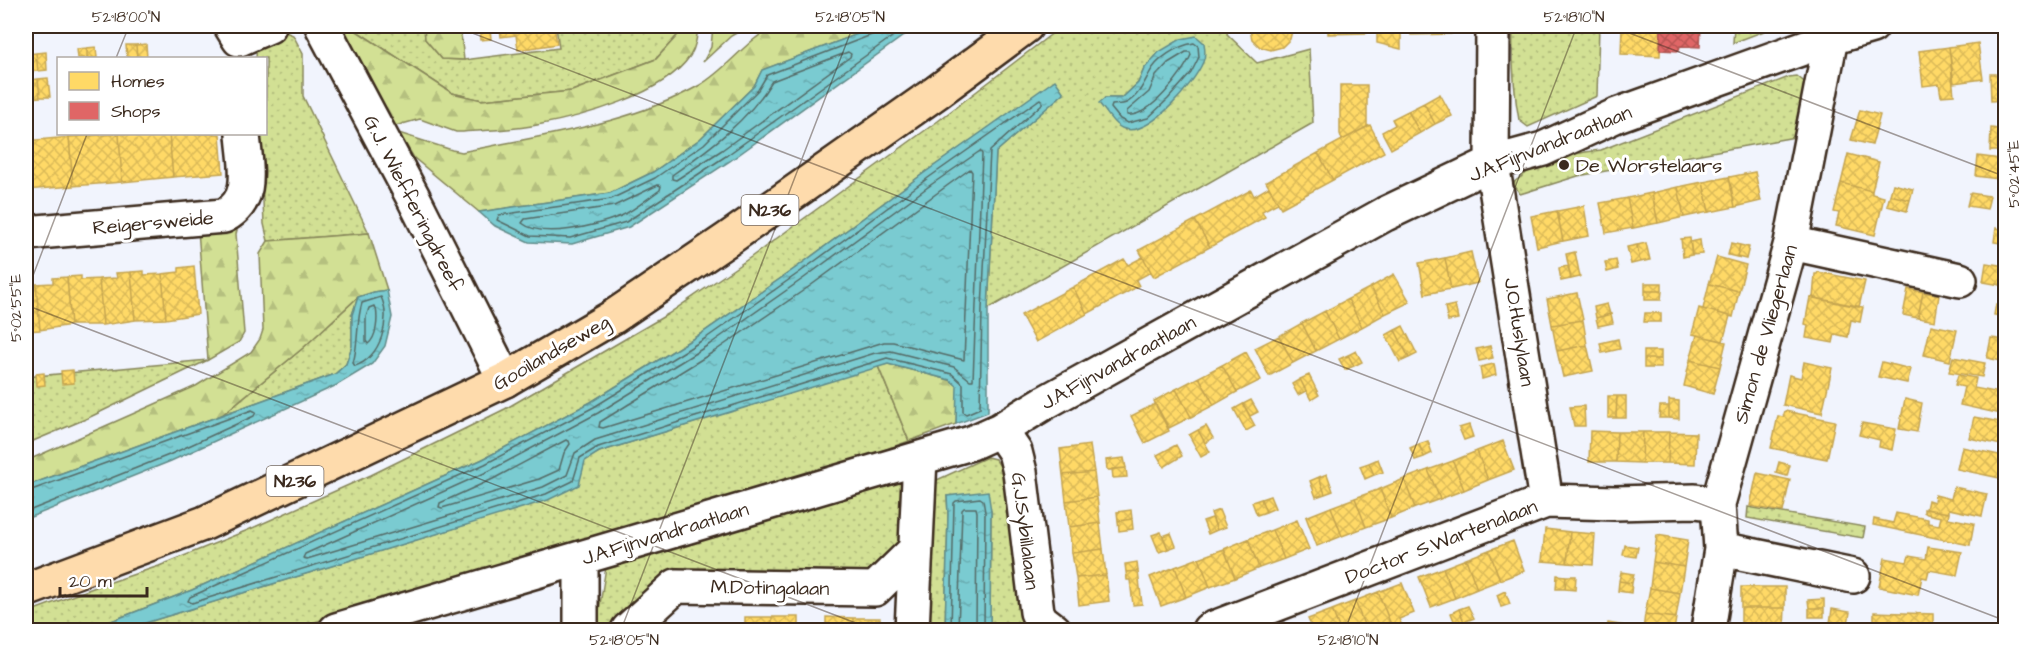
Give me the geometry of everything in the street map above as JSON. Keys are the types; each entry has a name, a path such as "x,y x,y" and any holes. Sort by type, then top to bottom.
{"main road":[{"name":"Gooilandseweg","path":"26,590 204,524 505,380 613,317 718,246 937,92 1026,26"}],"street":[{"path":"237,41 269,26"},
{"name":"G.J. Wiefferingdreef","path":"322,26 414,199 505,380"},
{"name":"J.O.Huslylaan","path":"1492,26 1491,163 1546,501"},
{"name":"J.A.Fijnvandraatlaan","path":"336,630 971,442 1000,429 1385,214 1491,163 1543,149 1617,116 1830,38 1872,26"},
{"name":"Simon de Vliegerlaan","path":"1708,630 1721,549 1718,504 1791,243 1830,38"},
{"name":"Reigersweide","path":"26,233 224,216 232,211 244,197 246,187 243,135"},
{"path":"1791,243 1960,280"},
{"name":"G.J.Sybillalaan","path":"1000,429 1015,452 1020,471 1037,612 1048,629"},
{"path":"912,630 920,458"},
{"name":"Doctor S.Wartenalaan","path":"1209,630 1546,501 1614,503 1695,501 1718,504"},
{"path":"1721,549 1853,576"},
{"name":"M.Dotingalaan","path":"628,630 676,586 874,589 915,550"},
{"path":"580,630 581,558"}],"green space":[{"path":"342,26 349,26 452,93 482,100 572,91 656,59 686,26 698,26 697,38 690,56 678,70 642,93 598,110 555,121 519,128 456,132 420,119 395,126"},
{"path":"349,26 424,26 425,39 442,59 464,60 559,48 556,26 686,26 656,59 572,91 482,100 452,93"},
{"path":"424,26 460,26 464,60 442,59 425,39"},
{"path":"713,26 749,26 731,36 703,62 711,47"},
{"path":"775,26 879,26 762,70 754,86 700,139 653,172 610,193 479,212 414,158 399,133 462,152 614,119 673,99 700,85 755,39"},
{"path":"1062,26 1229,26 1227,34 1257,63 1309,49 1313,123 988,309 996,152 1063,93 1055,81 702,333 591,402 483,459 192,590 88,630 26,630 26,613 159,566 248,530 371,475 505,409 668,314 751,257 938,121","holes":["1144,69 1125,130 1105,98 1122,98 1138,83"]},
{"path":"1513,26 1599,26 1597,96 1528,127 1519,120 1513,73"},
{"path":"1734,26 1777,26 1733,43"},
{"path":"283,31 293,35 303,54 303,96 369,233 268,241 264,224 260,135 267,135 267,57 256,57 257,45"},
{"path":"1797,76 1808,85 1801,126 1795,137 1578,176 1520,194 1513,183 1533,169 1554,159 1601,150 1789,77"},
{"path":"238,226 236,234 244,333 239,342 208,360 198,230"},
{"path":"369,233 387,290 358,297 303,348 222,415 26,486 26,461 196,386 251,352 263,330 260,254 268,241"},
{"path":"358,297 352,315 352,346 346,364 335,374 222,415 303,348"},
{"path":"208,360 88,418 26,444 26,377"},
{"path":"888,364 950,380 958,386 956,424 909,441 878,366"},
{"path":"878,366 909,441 805,479 287,630 122,630 468,524 599,452"},
{"path":"987,457 995,459 1006,474 1014,563 1021,600 1032,630 990,630 991,511 947,496 945,630 918,630 926,485"},
{"path":"905,479 902,542 861,577 676,573 603,630 596,630 606,567"},
{"path":"1748,507 1865,527 1863,538 1747,518"}],"water":[{"path":"879,26 917,26 730,161 629,227 572,244 529,242 495,226 479,212 610,193 653,172 700,139 754,86 762,70"},
{"path":"1196,36 1204,43 1205,57 1182,94 1171,106 1147,124 1135,129 1125,129 1117,125 1099,103 1105,98 1122,98 1138,83 1144,69 1159,52 1181,39"},
{"path":"1055,80 1064,93 996,152 988,309 988,412 956,424 957,386 950,380 888,364 599,452 585,461 579,485 548,500 122,630 88,630 192,590 483,459 591,402 702,333"},
{"path":"387,290 392,317 385,346 372,364 337,385 171,461 26,519 26,486 335,374 346,364 352,346 352,315 358,297"},
{"path":"988,491 991,511 990,630 945,630 947,496"}],"building: Homes":[{"path":"554,26 557,44 518,50 516,35 501,37 500,27"},
{"path":"1249,26 1293,27 1290,39 1282,47 1271,50 1260,47 1252,39"},
{"path":"1328,26 1367,26 1367,33 1328,34"},
{"path":"1377,26 1401,26 1401,49 1377,43"},
{"path":"1411,26 1451,26 1451,34 1411,35"},
{"path":"1622,26 1661,26 1660,56 1621,54"},
{"path":"490,28 491,39 480,40 479,29"},
{"path":"1978,43 1983,79 1954,83 1949,47"},
{"path":"146,44 147,57 137,57 136,45"},
{"path":"126,45 136,45 137,57 127,57"},
{"path":"96,47 97,57 87,57 87,48"},
{"path":"1949,47 1954,95 1941,96 1939,84 1923,86 1919,51"},
{"path":"87,48 87,57 78,57 77,49"},
{"path":"46,52 47,70 38,71 36,53"},
{"path":"36,53 38,71 28,72 26,54"},
{"path":"1990,74 2006,74 2006,100 1991,101"},
{"path":"48,78 50,97 40,97 38,79"},
{"path":"38,79 40,97 30,98 29,80"},
{"path":"1340,85 1367,85 1367,127 1342,140 1340,134"},
{"path":"1440,94 1452,116 1435,124 1424,103"},
{"path":"1424,103 1435,124 1420,133 1408,111"},
{"path":"1860,110 1880,115 1872,145 1851,140"},
{"path":"1408,111 1420,133 1391,149 1382,132 1395,125 1392,119"},
{"path":"1370,125 1384,152 1333,180 1318,153"},
{"path":"1991,128 1998,129 1997,151 1990,151"},
{"path":"1998,129 2006,129 2006,152 1997,152"},
{"path":"119,135 169,135 173,177 122,182"},
{"path":"119,135 122,182 73,186 69,137"},
{"path":"169,135 220,135 223,173 173,177"},
{"path":"69,137 73,186 26,190 26,141"},
{"path":"1318,153 1333,180 1281,208 1266,182"},
{"path":"1848,154 1879,162 1872,191 1841,183"},
{"path":"1978,156 2000,159 1998,179 1976,176"},
{"path":"1755,172 1761,201 1735,207 1729,177"},
{"path":"1729,177 1735,207 1709,212 1703,182"},
{"path":"1703,182 1709,212 1684,217 1678,187"},
{"path":"1841,183 1872,191 1872,194 1884,197 1875,235 1836,226 1839,213 1834,212"},
{"path":"1893,184 1913,189 1910,200 1890,195"},
{"path":"1269,187 1278,203 1262,211 1265,217 1210,247 1195,220 1251,190 1254,196"},
{"path":"1678,187 1684,217 1658,223 1652,193"},
{"path":"1652,193 1658,223 1633,228 1627,198"},
{"path":"1970,193 1990,196 1987,209 1967,206"},
{"path":"1890,195 1910,200 1907,211 1887,206"},
{"path":"1627,198 1633,228 1606,233 1600,203"},
{"path":"1584,206 1589,236 1563,241 1557,211"},
{"path":"1557,211 1563,241 1537,247 1531,216"},
{"path":"1195,220 1210,247 1154,277 1139,250"},
{"path":"1996,228 2006,230 2006,244 1994,242"},
{"path":"1690,238 1692,255 1683,257 1681,239"},
{"path":"1700,240 1702,254 1692,255 1690,242"},
{"path":"1646,243 1650,260 1640,262 1637,245"},
{"path":"1731,243 1740,245 1737,257 1728,255"},
{"path":"1637,245 1640,262 1631,264 1627,247"},
{"path":"1740,245 1749,247 1746,259 1737,257"},
{"path":"1471,252 1478,283 1451,289 1445,258"},
{"path":"1575,252 1580,277 1571,279 1566,254"},
{"path":"1143,257 1151,272 1136,280 1139,286 1087,314 1073,287 1124,259 1128,265"},
{"path":"1717,257 1746,265 1739,291 1709,284"},
{"path":"1445,258 1451,289 1425,294 1419,263"},
{"path":"1616,260 1618,269 1607,272 1605,262"},
{"path":"1986,263 2006,266 2006,286 1983,282"},
{"path":"194,266 198,314 166,319 162,274 179,272 179,268"},
{"path":"1568,266 1571,279 1561,281 1559,268"},
{"path":"144,271 144,275 162,274 166,319 135,320 131,272"},
{"path":"131,272 135,320 103,325 99,279 117,278 116,273"},
{"path":"1818,272 1865,281 1859,307 1813,298 1815,274"},
{"path":"1394,274 1410,302 1385,314 1371,287"},
{"path":"81,276 81,280 99,279 103,325 71,325 67,277"},
{"path":"67,277 71,325 40,330 36,284 53,283 53,278"},
{"path":"1645,283 1662,283 1662,291 1645,291"},
{"path":"36,284 40,330 26,331 26,285"},
{"path":"1709,284 1739,291 1733,317 1703,309"},
{"path":"1073,287 1087,314 1036,342 1021,315"},
{"path":"1371,287 1385,314 1362,327 1348,299"},
{"path":"1908,289 1923,292 1918,318 1903,315"},
{"path":"1645,291 1662,291 1661,300 1645,300"},
{"path":"1923,292 1939,295 1935,321 1918,318"},
{"path":"1577,293 1583,320 1552,325 1547,299"},
{"path":"1810,297 1863,307 1860,322 1851,320 1848,337 1835,334 1833,343 1806,338 1808,325 1805,324"},
{"path":"1348,299 1362,327 1339,339 1325,311"},
{"path":"1607,304 1610,314 1596,318 1594,307"},
{"path":"1996,304 2006,306 2006,317 1994,315"},
{"path":"1455,305 1458,319 1448,321 1445,307"},
{"path":"1699,308 1730,316 1723,341 1692,334"},
{"path":"1325,311 1339,339 1316,351 1302,323"},
{"path":"1645,313 1661,313 1661,322 1644,322"},
{"path":"1611,314 1613,323 1598,326 1596,318"},
{"path":"1583,320 1587,345 1557,351 1552,325"},
{"path":"1302,323 1316,351 1293,363 1279,336"},
{"path":"1931,325 1957,330 1950,361 1924,355"},
{"path":"1403,326 1417,354 1409,358 1395,330"},
{"path":"1395,330 1409,358 1400,362 1386,335"},
{"path":"1697,335 1726,342 1720,367 1690,360"},
{"path":"1279,336 1293,363 1269,376 1255,348"},
{"path":"1991,338 2006,340 2006,362 1987,358"},
{"path":"1618,339 1620,349 1602,353 1600,343"},
{"path":"1587,345 1593,371 1563,377 1557,351"},
{"path":"1490,346 1493,358 1479,361 1476,349"},
{"path":"1356,351 1362,362 1354,366 1348,355"},
{"path":"1644,351 1661,351 1661,359 1644,359"},
{"path":"1246,352 1261,380 1237,392 1222,365"},
{"path":"1348,355 1354,366 1345,370 1339,359"},
{"path":"1953,357 1985,363 1982,377 1949,372"},
{"path":"1644,359 1661,359 1661,368 1644,368"},
{"path":"1690,360 1720,367 1713,394 1684,386"},
{"path":"1804,362 1832,368 1822,413 1783,405 1789,375 1801,378"},
{"path":"1882,362 1911,369 1907,383 1878,377"},
{"path":"1494,364 1496,375 1482,379 1480,367"},
{"path":"1222,365 1237,392 1214,405 1199,377"},
{"path":"73,370 74,383 62,384 61,371"},
{"path":"44,373 45,385 37,386 36,374"},
{"path":"1309,375 1319,395 1311,400 1300,379"},
{"path":"1958,375 1976,378 1974,388 2006,394 2006,415 1960,405 1964,387 1955,385"},
{"path":"1199,377 1214,405 1191,417 1176,389"},
{"path":"1300,379 1306,391 1298,395 1292,384"},
{"path":"1176,389 1191,417 1169,428 1154,401"},
{"path":"1608,396 1617,396 1616,418 1608,418"},
{"path":"1617,396 1626,396 1626,418 1616,418"},
{"path":"1905,399 1922,403 1917,432 1899,429"},
{"path":"1251,400 1258,412 1250,416 1243,404"},
{"path":"1669,400 1679,401 1679,419 1669,418"},
{"path":"1155,404 1169,431 1145,443 1131,416"},
{"path":"1243,404 1255,426 1246,431 1234,409"},
{"path":"1584,406 1585,426 1574,426 1570,407"},
{"path":"1660,406 1669,406 1669,418 1659,418"},
{"path":"1785,411 1835,421 1827,459 1771,448 1778,416 1783,417"},
{"path":"1974,417 2006,423 2006,446 1969,438"},
{"path":"1862,423 1896,429 1892,450 1879,447 1880,440 1859,435"},
{"path":"1469,425 1473,437 1464,440 1459,428"},
{"path":"1206,426 1213,438 1205,443 1198,430"},
{"path":"1198,430 1210,452 1201,457 1189,435"},
{"path":"1590,431 1617,432 1616,462 1589,462"},
{"path":"1617,432 1643,432 1642,463 1616,462"},
{"path":"1643,432 1669,432 1668,463 1642,463"},
{"path":"1669,432 1696,433 1695,464 1668,463"},
{"path":"1428,441 1432,453 1424,457 1419,444"},
{"path":"1503,441 1514,470 1488,480 1477,451"},
{"path":"1419,444 1424,457 1415,460 1410,448"},
{"path":"1090,445 1094,472 1063,475 1060,449"},
{"path":"1176,445 1182,456 1164,467 1157,455"},
{"path":"1962,447 2004,456 2000,478 1957,469"},
{"path":"1477,451 1488,480 1464,490 1453,461"},
{"path":"1124,458 1126,468 1107,470 1106,460"},
{"path":"1378,459 1383,472 1374,475 1369,463"},
{"path":"1453,461 1464,490 1440,499 1428,470"},
{"path":"1779,462 1790,465 1787,476 1776,473"},
{"path":"1369,463 1374,475 1365,479 1360,466"},
{"path":"1126,468 1127,477 1113,478 1112,469"},
{"path":"1428,470 1440,499 1415,508 1404,479"},
{"path":"1094,472 1097,497 1066,501 1063,475"},
{"path":"1757,473 1790,480 1783,512 1750,506"},
{"path":"1327,474 1333,491 1325,494 1319,477"},
{"path":"1319,477 1325,494 1316,497 1310,481"},
{"path":"1404,479 1415,508 1391,518 1380,489"},
{"path":"1954,487 1987,494 1982,516 1949,509 1949,513 1926,509 1928,500 1934,502 1935,495 1951,499"},
{"path":"1380,489 1391,518 1366,527 1355,498"},
{"path":"1270,496 1275,508 1266,512 1261,499"},
{"path":"1097,497 1100,523 1069,527 1066,501"},
{"path":"1355,498 1366,527 1342,536 1331,507"},
{"path":"1261,499 1266,512 1257,515 1252,502"},
{"path":"1331,507 1342,536 1317,546 1306,517"},
{"path":"1924,509 1949,513 1948,518 1974,523 1970,545 1873,525 1874,519 1893,523 1896,513 1928,519 1928,523 1939,525 1941,517 1927,514"},
{"path":"1131,510 1132,519 1118,521 1117,512"},
{"path":"1219,510 1226,527 1217,530 1211,513"},
{"path":"1212,518 1217,530 1208,534 1203,521"},
{"path":"1132,519 1133,529 1119,531 1118,521"},
{"path":"1297,520 1309,549 1284,559 1272,530"},
{"path":"1100,523 1103,549 1072,553 1069,527"},
{"path":"1545,529 1570,532 1567,563 1542,561"},
{"path":"1272,530 1284,559 1259,568 1248,539"},
{"path":"1161,532 1168,549 1159,552 1152,535"},
{"path":"1570,532 1595,534 1593,565 1567,563"},
{"path":"1171,533 1176,546 1168,549 1163,536"},
{"path":"1657,535 1688,540 1684,567 1653,562"},
{"path":"1248,539 1259,568 1235,578 1224,549"},
{"path":"1513,541 1524,571 1500,580 1489,550"},
{"path":"1625,545 1638,547 1636,557 1623,555"},
{"path":"1928,547 1962,552 1957,575 1929,570 1927,578 1922,577 1918,595 1879,587 1885,558 1907,562 1909,556 1926,559"},
{"path":"1103,549 1106,575 1076,578 1072,553"},
{"path":"1224,549 1235,578 1210,587 1199,558"},
{"path":"1489,550 1500,580 1477,589 1466,559"},
{"path":"1199,558 1210,587 1186,597 1175,567"},
{"path":"1466,559 1477,589 1455,598 1443,568"},
{"path":"1137,562 1138,571 1126,572 1125,564"},
{"path":"1653,562 1684,567 1680,593 1650,588"},
{"path":"1175,567 1186,597 1161,606 1150,577"},
{"path":"1443,568 1455,598 1431,607 1419,577"},
{"path":"1138,571 1142,604 1133,605 1130,580 1127,580 1126,572"},
{"path":"1621,572 1634,574 1632,583 1619,581"},
{"path":"1106,575 1109,601 1079,605 1076,578"},
{"path":"1557,575 1566,576 1565,589 1556,589"},
{"path":"1566,576 1576,576 1575,590 1565,589"},
{"path":"1619,581 1632,583 1631,593 1618,591"},
{"path":"1402,583 1414,613 1399,619 1404,630 1393,630 1378,592"},
{"path":"1741,587 1785,587 1785,608 1741,608"},
{"path":"1650,588 1680,593 1676,618 1645,614"},
{"path":"1505,591 1510,604 1501,607 1497,595"},
{"path":"1378,592 1390,622 1366,630 1355,601"},
{"path":"1824,599 1824,608 1809,608 1808,600"},
{"path":"1355,601 1366,630 1340,630 1332,610"},
{"path":"1468,606 1474,618 1464,622 1459,609"},
{"path":"1741,608 1785,608 1784,630 1741,630"},
{"path":"1809,608 1824,608 1824,617 1809,617"},
{"path":"1459,609 1464,622 1456,626 1451,613"},
{"path":"1832,609 1850,612 1847,630 1829,630"},
{"path":"1332,610 1340,630 1313,630 1308,619"},
{"path":"1874,612 1933,614 1933,630 1874,630"},
{"path":"1645,614 1676,618 1674,630 1643,630"},
{"path":"745,617 772,617 772,630 745,630"},
{"path":"772,617 799,617 799,630 772,630"},
{"path":"826,617 853,618 853,630 826,630"},
{"path":"853,618 880,618 880,630 853,630"},
{"path":"1608,623 1626,626 1625,630 1607,630"}],"building: Shops":[{"path":"1661,26 1701,26 1700,47 1680,46 1679,51 1660,50"}],"place":[{"name":"De Worstelaars","path":"1564,165"}]}
